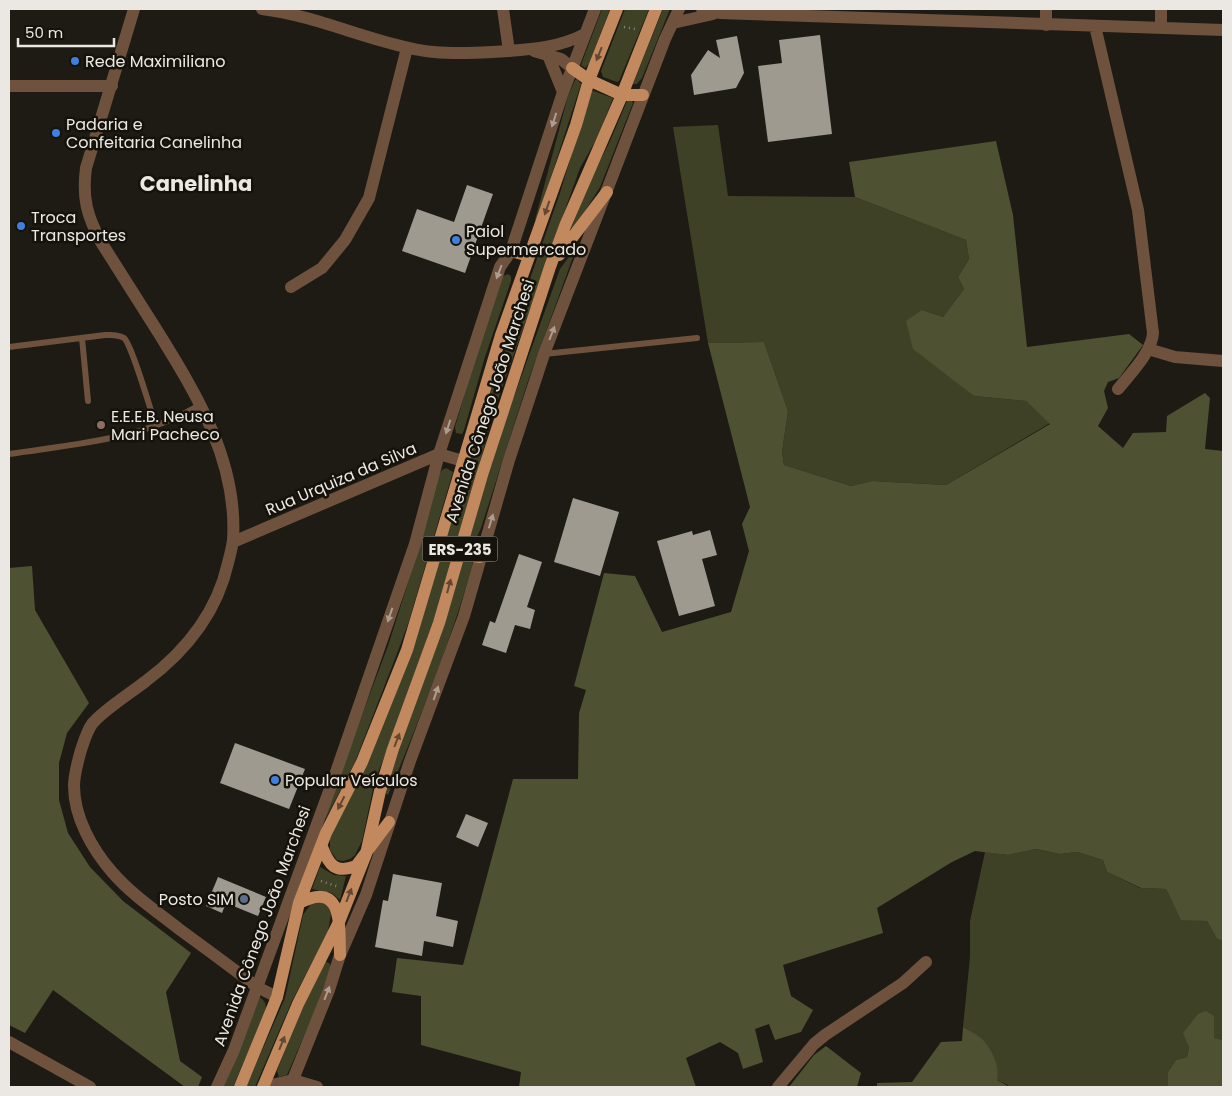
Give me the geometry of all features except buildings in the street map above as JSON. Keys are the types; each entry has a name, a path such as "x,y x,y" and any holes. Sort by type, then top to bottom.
{"main road":[{"name":"Avenida Cônego João Marchesi","path":"240,1087 277,997 300,903 308,880 326,833 362,762 407,650 501,335 576,125 589,80 618,9"},
{"name":"Avenida Cônego João Marchesi","path":"263,1087 298,1004 339,922 366,854 380,791 393,749 439,623 482,475 550,267 656,9"},
{"path":"572,68 589,80 622,95 643,95"},
{"path":"550,267 606,192"},
{"path":"511,251 529,256"},
{"path":"458,554 480,557"},
{"path":"322,847 327,860 332,866 339,868 356,866 389,822"},
{"path":"300,903 312,897 321,896 329,898 338,911 340,955"}],"street":[{"path":"134,9 86,168 84,194 88,212 101,242 185,375 201,404 217,441 226,470 232,502 233,542 220,589 203,623 173,658 92,724 78,761 74,786 78,812 89,840 112,872 143,902 257,986 277,997"},
{"path":"262,9 283,12 407,48 468,54 530,50 571,41 585,34"},
{"path":"503,9 509,51"},
{"name":"Avenida Cônego João Marchesi","path":"217,1087 234,1050 366,688 415,544 440,454 500,267 511,251 563,92 595,9"},
{"path":"291,1084 329,990 340,955 366,895 410,761 464,616 527,402 544,354 643,95 679,9"},
{"path":"702,9 720,13 1223,30"},
{"path":"1046,9 1046,25"},
{"path":"1161,9 1161,28"},
{"path":"673,23 720,13"},
{"path":"1095,26 1138,210 1153,333 1148,349 1118,390"},
{"path":"291,287 322,268 345,240 369,198 407,48"},
{"path":"530,50 561,59 572,68"},
{"path":"548,55 563,92"},
{"path":"9,86 112,86"},
{"path":"1148,349 1175,358 1223,361"},
{"name":"Rua Urquiza da Silva","path":"233,542 440,454 463,461"},
{"path":"778,1087 814,1044 824,1035 903,983 926,962"},
{"path":"9,1042 90,1087"},
{"path":"263,1087 291,1084 317,1087"}],"lane":[{"path":"9,348 82,338 117,335 124,338 131,352 156,426"},
{"path":"82,338 88,401"},
{"path":"544,354 696,338"},
{"path":"9,454 114,438 180,417 201,404"}],"path":[{"path":"611,25 647,31"},
{"path":"308,880 320,881 351,891"}],"green space":[{"path":"602,9 610,9 589,64 585,68 581,65"},
{"path":"625,9 649,9 617,82 603,77 601,71"},
{"path":"663,9 670,9 642,78 637,84 633,84"},
{"path":"577,79 581,84 537,220 535,220 568,96"},
{"path":"591,90 613,98 597,138 580,168 495,408 435,623 408,698 375,780 362,841 355,855 350,859 337,860 330,850 330,839 416,641 474,439 560,193"},
{"path":"627,101 632,101 633,103 600,187 573,230 570,231 590,181"},
{"path":"718,125 728,196 855,197 966,240 969,259 958,277 964,289 943,317 922,310 974,396 1026,401 1050,423 946,485 872,481 851,486 784,465 782,452 788,411 764,342 708,343 673,127"},
{"path":"996,141 1013,215 1027,347 1129,334 1143,345 1119,378 1108,382 1104,391 1108,408 1098,426 1123,448 1133,433 1166,432 1167,416 1205,393 1210,398 1205,449 1223,451 1223,941 1217,939 1207,921 1181,920 1166,889 1141,888 1107,872 1103,860 1077,852 1060,854 1036,849 1008,855 975,851 952,862 877,908 883,933 783,965 791,996 813,1010 801,1032 775,1040 769,1024 755,1029 763,1062 743,1069 738,1053 720,1042 686,1058 696,1087 519,1087 521,1072 421,1045 421,996 392,992 397,958 463,965 513,779 578,779 579,713 586,690 574,686 604,573 635,576 662,632 731,612 749,551 742,524 750,507 708,343 764,342 788,411 782,452 784,465 851,486 872,481 946,485 1050,424 1026,401 974,396 913,349 906,321 922,310 943,317 964,289 958,277 969,259 966,240 855,197 849,162"},
{"path":"577,246 528,381 481,528 475,541 469,541 504,417 515,394 560,269"},
{"path":"508,274 511,276 511,281 485,357 464,430 462,434 456,433 455,427 476,356 503,276"},
{"path":"446,468 453,472 409,621 355,762 326,818 324,816 388,646 419,548 439,474"},
{"path":"462,560 472,562 473,564 455,623 412,738 388,795 385,793"},
{"path":"32,566 35,610 89,703 67,733 59,763 59,800 68,833 90,867 123,901 191,953 166,992 180,1061 202,1077 198,1087 185,1087 53,990 25,1033 9,1025 9,568"},
{"path":"1036,849 1060,854 1077,852 1103,860 1107,872 1140,888 1166,889 1181,919 1207,921 1217,939 1223,941 1223,1040 1213,1038 1189,1047 1187,1057 1176,1060 1168,1072 1168,1087 1008,1087 1008,1085 997,1080 980,1037 963,1027 970,957 970,921 985,852 1008,855"},
{"path":"320,867 334,875 346,876 340,900 332,893 312,889"},
{"path":"317,902 327,904 331,914 328,931 292,1001 255,1087 246,1087 285,998 303,915 311,904"},
{"path":"327,962 331,967 314,1013 287,1075 279,1077 277,1071 302,1007 324,963"},
{"path":"258,996 265,1002 265,1012 233,1087 222,1087"},
{"path":"1206,1011 1214,1016 1214,1038 1223,1040 1223,1087 1168,1087 1168,1072 1176,1060 1187,1057 1189,1047 1183,1033 1198,1014"},
{"path":"963,1027 980,1037 988,1046 996,1062 997,1080 1008,1087 877,1087 877,1083 912,1082 941,1042 962,1041"},
{"path":"826,1046 861,1073 857,1087 789,1087 814,1055"}],"place":[{"name":"Rede Maximiliano","path":"75,61"},
{"name":"Padaria e Confeitaria Canelinha","path":"56,133"},
{"name":"Troca Transportes","path":"21,226"},
{"name":"Paiol Supermercado","path":"456,240"},
{"name":"E.E.E.B. Neusa Mari Pacheco","path":"101,425"},
{"name":"Popular Veículos","path":"275,780"},
{"name":"Posto SIM","path":"244,899"}],"district":[{"name":"Canelinha","path":"196,183"}]}
